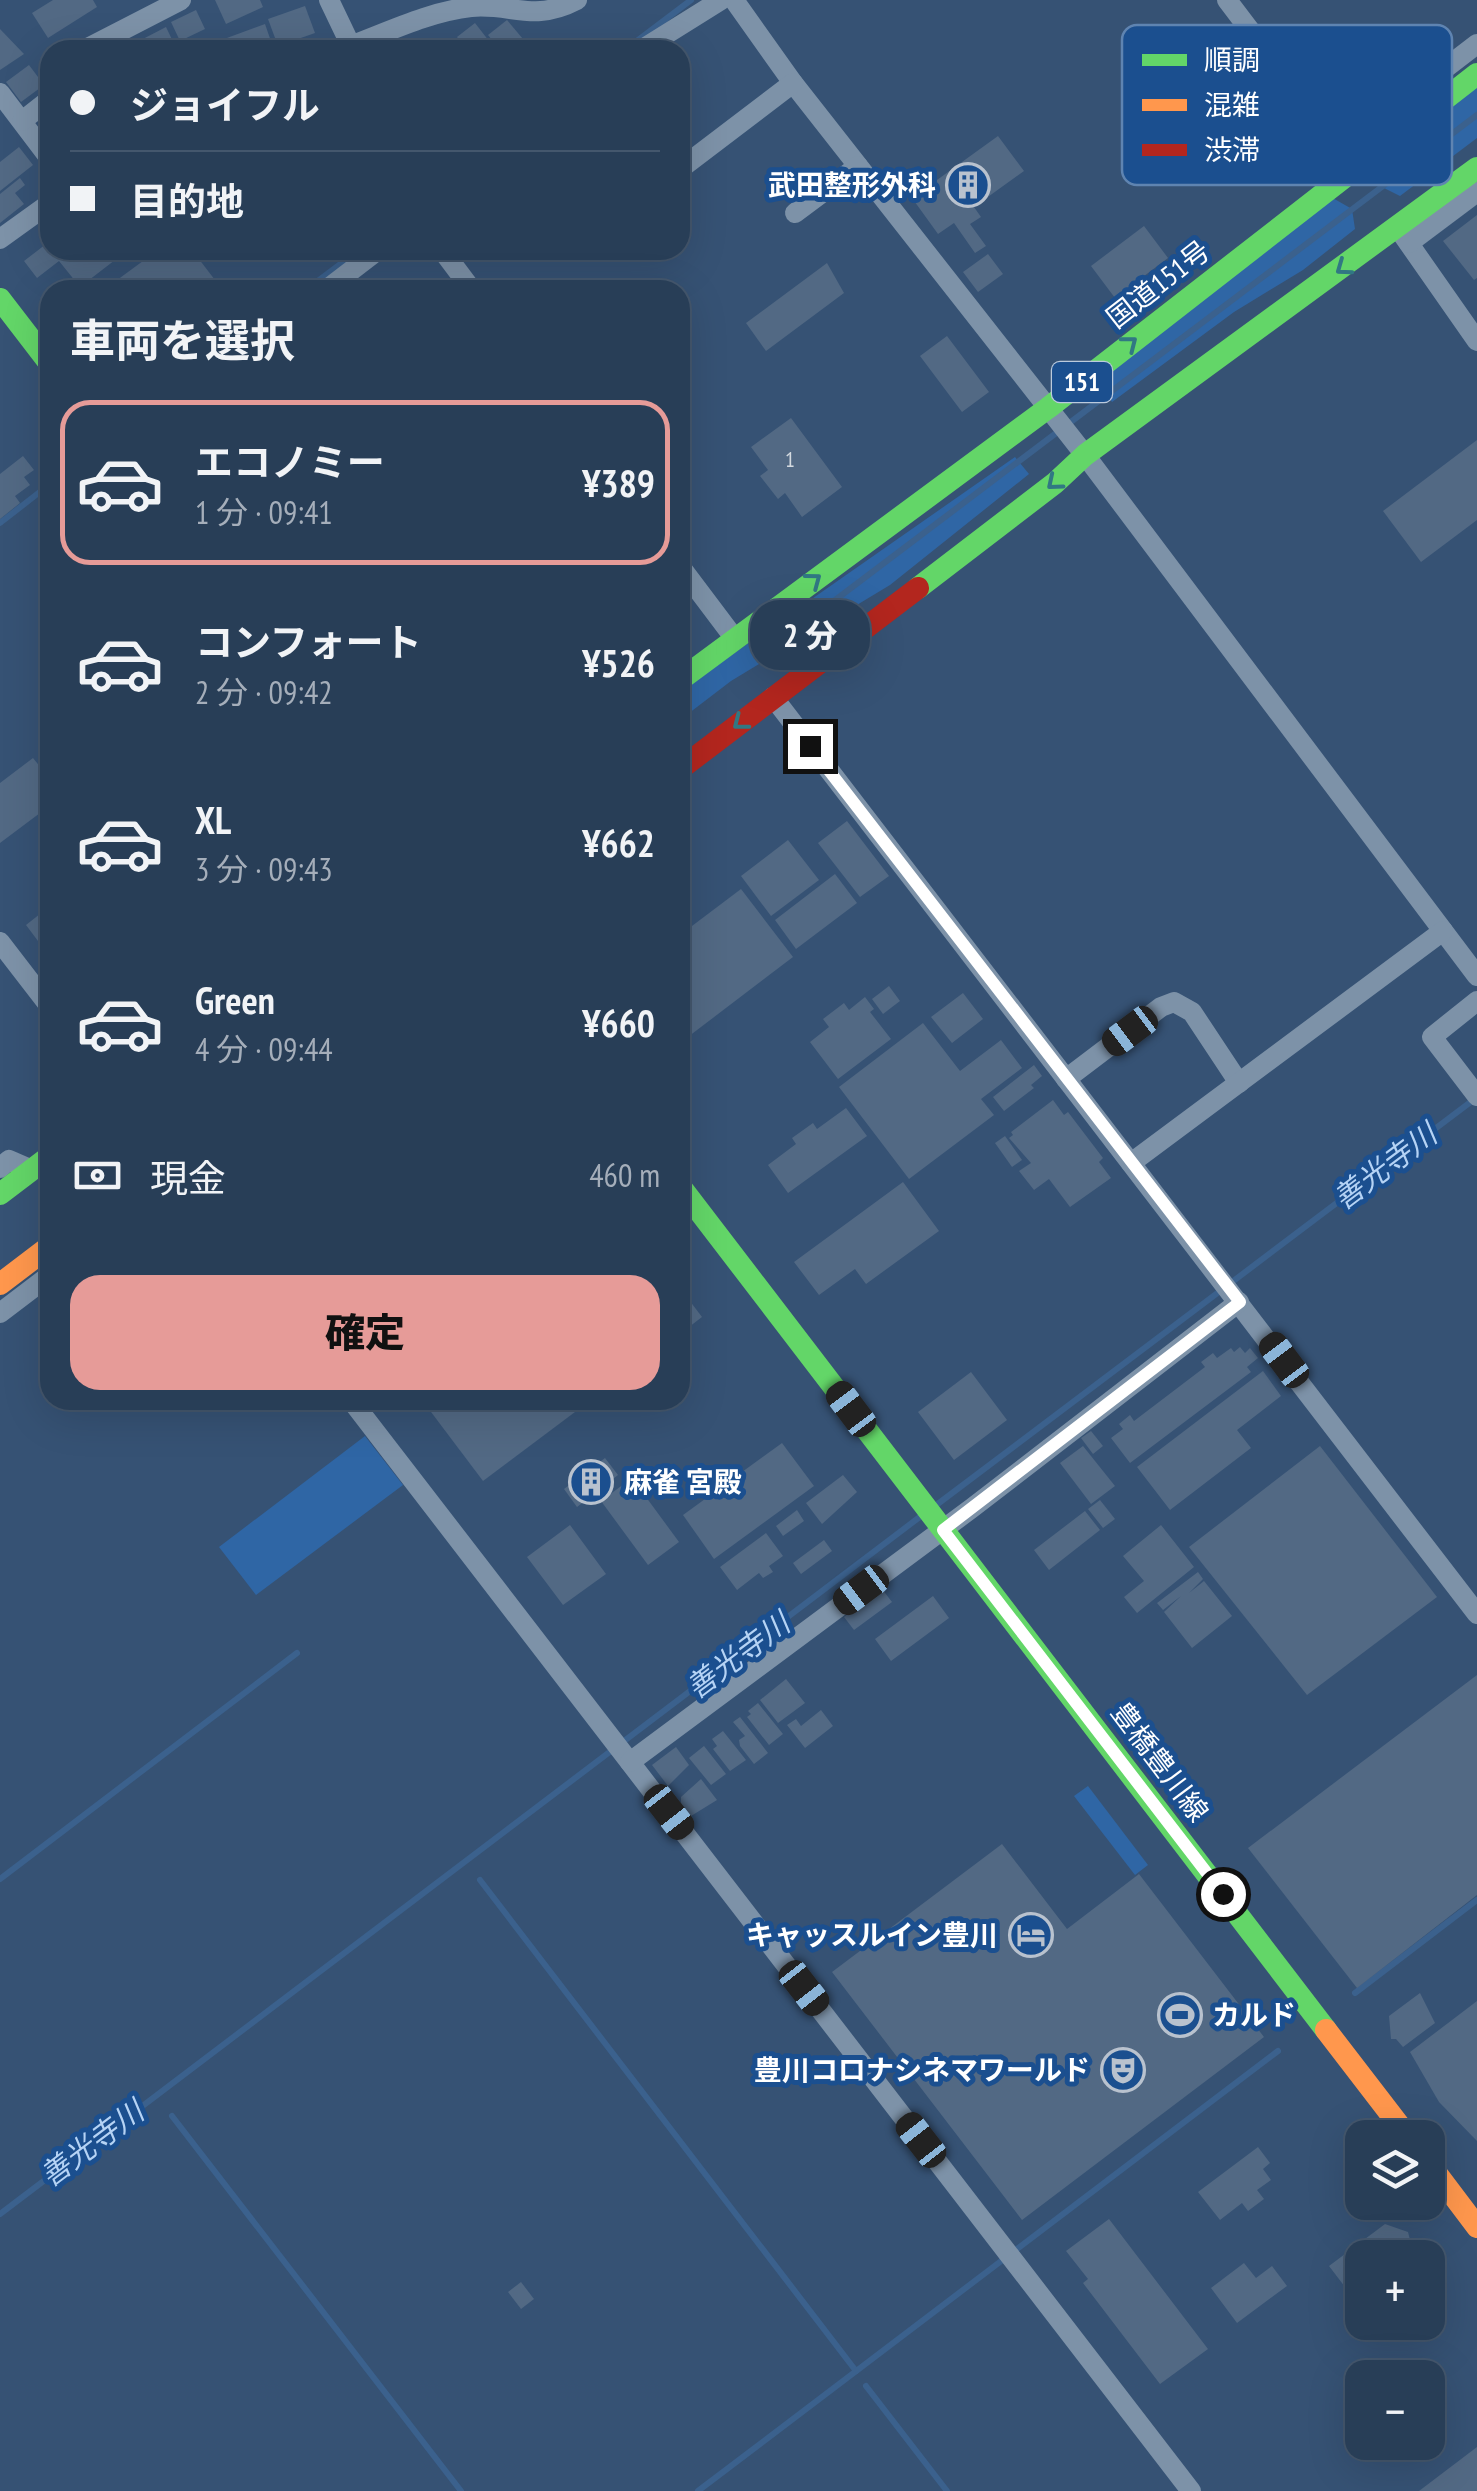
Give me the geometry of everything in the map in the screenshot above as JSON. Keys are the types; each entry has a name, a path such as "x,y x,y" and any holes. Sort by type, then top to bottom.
{"main road":[{"name":"国道151号","path":"1452,90 1477,74"},
{"name":"151","path":"690,761 1085,455 1404,236 1477,168"},
{"name":"国道151号","path":"690,673 1048,408 1315,185"},
{"path":"0,299 40,351"},
{"path":"0,1194 40,1164"},
{"name":"豊橋豊川線","path":"690,1199 1395,2120"},
{"path":"0,1284 40,1254"},
{"path":"1445,2185 1477,2227"}],"street":[{"path":"103,40 181,0"},
{"path":"330,0 342,40"},
{"path":"367,40 427,18 489,4 540,12 577,0"},
{"path":"656,40 721,0"},
{"path":"734,0 858,166 1085,455 1477,976"},
{"path":"1227,0 1246,25"},
{"path":"1452,66 1477,44"},
{"path":"690,161 794,83"},
{"path":"0,93 40,145"},
{"path":"22,121 40,107"},
{"path":"795,213 858,166"},
{"path":"1477,192 1404,236 1477,341"},
{"path":"0,239 40,209"},
{"path":"339,280 365,260"},
{"path":"690,579 735,639"},
{"path":"773,696 1477,1614"},
{"path":"1131,1163 1444,932"},
{"path":"0,942 40,994"},
{"path":"1477,1001 1432,1037 1477,1096"},
{"path":"1066,1079 1162,1006 1174,1002 1192,1012 1239,1082"},
{"path":"0,1168 10,1160 40,1163"},
{"path":"0,1313 40,1283"},
{"path":"621,1751 939,1524 1234,1297"},
{"path":"359,1410 1191,2491"}],"shaded area":[{"path":"1477,86 1477,138 1452,157 1452,105"},
{"path":"1380,185 1415,185 1400,196"},
{"path":"1331,197 1352,209 1355,229 1303,270 1234,312 1112,402 1097,380"},
{"path":"1015,457 1029,474 890,585 731,681 690,712 690,684"},
{"path":"365,1436 403,1485 256,1595 219,1547"},
{"path":"1088,1786 1148,1865 1135,1875 1074,1796"}],"building":[{"path":"53,0 93,0 97,7 48,38 32,13"},
{"path":"215,0 260,0 263,7 226,24"},
{"path":"305,6 315,33 295,40 276,40 268,19"},
{"path":"196,10 205,29 180,40 171,22"},
{"path":"507,20 523,39 492,40 488,35"},
{"path":"475,23 488,40 459,40 457,37"},
{"path":"265,24 271,40 221,40"},
{"path":"166,27 172,40 141,40"},
{"path":"0,29 24,54 0,70"},
{"path":"29,65 40,80 40,88 21,102 6,82"},
{"name":"武田整形外科","path":"998,136 1024,171 974,207 981,217 970,224 986,246 975,253 954,223 938,234 912,198"},
{"path":"19,147 33,165 0,191 0,162"},
{"path":"20,178 25,185 15,193 24,204 0,223 0,194"},
{"path":"1477,215 1477,278 1474,280 1443,241"},
{"path":"1144,226 1168,258 1115,298 1091,266"},
{"path":"40,249 40,260 115,260 89,280 74,280 59,261 37,278 24,261"},
{"path":"988,254 1003,274 978,292 963,272"},
{"path":"144,260 200,260 215,280 117,280"},
{"path":"827,263 844,293 766,351 746,323"},
{"path":"947,336 989,392 962,412 920,356"},
{"path":"791,418 842,487 802,517 785,493 778,499 760,476 768,470 751,447"},
{"path":"1477,440 1477,520 1421,562 1383,511"},
{"path":"23,456 34,470 24,477 30,485 15,496 20,503 0,519 0,474"},
{"path":"33,758 40,767 40,813 0,843 0,783"},
{"path":"847,821 889,876 860,897 818,843"},
{"path":"788,840 819,880 771,916 741,876"},
{"path":"835,874 857,903 796,949 775,920"},
{"path":"741,889 793,957 690,1035 690,927"},
{"path":"40,914 40,944 26,925"},
{"path":"889,986 900,1001 883,1014 872,999"},
{"path":"963,993 983,1019 952,1043 931,1017"},
{"path":"865,997 874,1009 870,1012 891,1039 838,1079 810,1042 829,1027 823,1019 844,1003 849,1010"},
{"path":"923,1023 960,1071 1001,1040 1022,1068 981,1099 994,1115 909,1179 839,1087"},
{"path":"1034,1065 1042,1076 1031,1085 1034,1088 1004,1111 993,1097"},
{"path":"1053,1100 1064,1115 1068,1112 1103,1158 1099,1162 1111,1178 1070,1207 1049,1179 1034,1190 1019,1171 1031,1163 1009,1138 1011,1132"},
{"path":"846,1108 867,1136 788,1193 768,1165 796,1144 792,1138 813,1123 817,1129"},
{"path":"1005,1136 1022,1160 1012,1167 995,1143"},
{"path":"903,1182 939,1231 866,1284 855,1269 819,1295 794,1262"},
{"path":"690,1301 702,1317 690,1326"},
{"path":"1240,1347 1245,1353 1250,1348 1258,1358 1247,1367 1251,1372 1130,1463 1111,1438 1123,1429 1119,1424 1130,1415 1134,1421 1205,1367 1201,1362 1213,1353 1217,1358"},
{"path":"1263,1371 1281,1396 1237,1430 1251,1448 1170,1510 1137,1467"},
{"path":"971,1372 1007,1420 954,1460 918,1412"},
{"path":"430,1410 578,1410 483,1481"},
{"path":"1091,1431 1103,1446 1093,1454 1081,1438"},
{"path":"782,1443 814,1486 714,1559 683,1515"},
{"path":"1083,1446 1115,1486 1091,1504 1060,1463"},
{"path":"1320,1446 1437,1597 1307,1695 1189,1547"},
{"name":"麻雀 宮殿","path":"605,1458 618,1475 577,1507 564,1489"},
{"path":"843,1475 857,1492 822,1524 806,1503"},
{"path":"632,1478 679,1542 648,1565 601,1501"},
{"path":"1100,1500 1115,1519 1103,1528 1088,1509"},
{"path":"797,1510 804,1521 783,1536 776,1526"},
{"path":"1085,1511 1100,1530 1049,1570 1034,1550"},
{"path":"570,1525 606,1574 563,1605 527,1557"},
{"path":"1161,1525 1194,1567 1137,1613 1124,1597 1144,1581 1123,1556"},
{"path":"766,1533 783,1556 769,1566 773,1572 763,1578 759,1573 737,1590 720,1567"},
{"path":"824,1540 832,1551 801,1574 793,1563"},
{"path":"1198,1572 1203,1579 1189,1593 1204,1581 1232,1616 1192,1648 1164,1612 1181,1596 1163,1610 1157,1603"},
{"path":"882,1589 892,1602 854,1630 844,1617"},
{"path":"933,1596 949,1618 891,1661 875,1639"},
{"path":"1477,1675 1477,1895 1357,1988 1248,1848"},
{"path":"786,1679 805,1703 778,1723 760,1700"},
{"path":"758,1703 783,1734 769,1745 747,1717"},
{"path":"821,1710 833,1726 805,1748 787,1725 796,1719 801,1726"},
{"path":"740,1717 768,1753 754,1764 740,1746 739,1740 745,1736 733,1722"},
{"path":"723,1731 746,1760 730,1771 713,1749 717,1746 712,1739"},
{"path":"704,1746 726,1774 711,1785 689,1758"},
{"path":"676,1747 689,1765 668,1786 652,1765"},
{"path":"701,1779 717,1800 691,1816 681,1797"},
{"path":"1002,1844 1067,1929 1139,1874 1264,2037 1022,2220 832,1972"},
{"path":"1420,1993 1435,2023 1403,2047 1391,2039 1389,2016"},
{"path":"1477,2001 1477,2141 1439,2102 1410,2052"},
{"path":"1258,2147 1270,2163 1263,2169 1271,2180 1257,2190 1264,2199 1248,2211 1242,2203 1220,2220 1198,2192"},
{"path":"1109,2219 1208,2349 1160,2384 1083,2283 1088,2279 1066,2251"},
{"path":"1385,2224 1408,2232 1410,2240 1364,2240"},
{"path":"1345,2254 1345,2287 1329,2266"},
{"path":"1244,2263 1256,2278 1272,2266 1287,2286 1237,2323 1211,2288"},
{"path":"521,2282 534,2299 521,2309 508,2292"},
{"path":"1477,2447 1477,2491 1419,2491"}],"waterway":[{"path":"638,40 691,0"},
{"path":"1452,134 1477,115"},
{"path":"773,647 1384,185"},
{"path":"319,280 346,260"},
{"path":"0,523 40,492"},
{"name":"善光寺川","path":"935,1506 1476,1098"},
{"name":"善光寺川","path":"0,2214 921,1516"},
{"path":"0,1879 297,1653"},
{"path":"480,1880 856,2371"},
{"path":"1355,1993 1477,1900"},
{"path":"698,2491 1278,2051"},
{"path":"172,2116 461,2491"},
{"path":"866,2386 947,2491"}],"traffic: fast":[{"path":"1452,93 1477,74"},
{"path":"918,588 1055,483 1085,455 1477,168"},
{"path":"690,673 1048,408 1334,185"},
{"path":"0,299 40,351"},
{"path":"0,1194 40,1164"},
{"path":"690,1199 1326,2030"}],"traffic: slow":[{"path":"0,1284 40,1254"},
{"path":"1326,2030 1395,2120"},
{"path":"1445,2185 1477,2227"}],"traffic: jam":[{"path":"690,761 918,588"}],"place":[{"name":"武田整形外科","path":"968,185"},
{"name":"麻雀 宮殿","path":"591,1482"},
{"name":"キャッスルイン豊川","path":"1031,1935"},
{"name":"カルド","path":"1180,2015"},
{"name":"豊川コロナシネマワールド","path":"1123,2070"}],"route":[{"path":"810,746 1240,1302 943,1530 1223,1894"}]}
